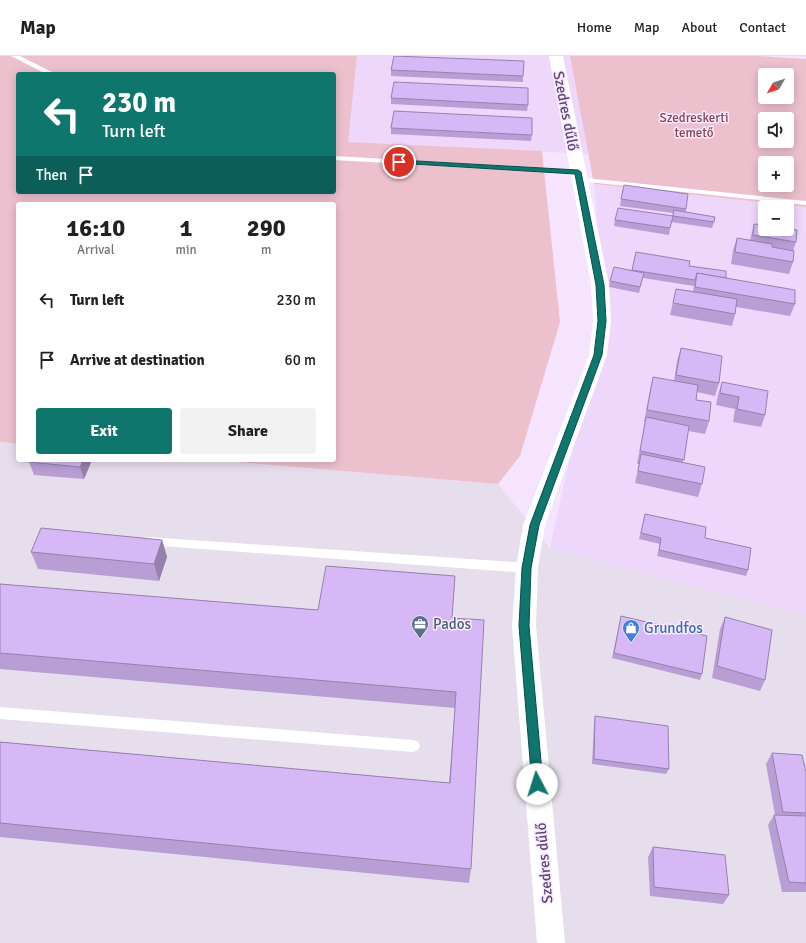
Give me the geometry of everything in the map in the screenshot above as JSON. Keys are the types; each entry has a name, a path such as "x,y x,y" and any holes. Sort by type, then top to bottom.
{"street":[{"name":"Szedres dűlő","path":"551,943 524,626 527,568 534,525 598,355 602,321 600,285 556,56"}],"lane":[{"path":"14,56 48,72"},
{"path":"336,158 579,175 806,203"},
{"path":"133,540 527,568"},
{"path":"0,713 413,746"}],"shaded area":[{"path":"357,56 570,56 589,154 347,142"},
{"path":"594,184 758,202 758,236 794,236 794,206 806,207 806,616 550,548 604,303"},
{"path":"0,442 16,444 16,462 236,462 498,484 550,548 806,616 806,943 0,943"}],"green space":[{"path":"0,56 357,56 348,142 542,151 560,322 520,456 498,484 236,462 336,462 336,202 16,202 16,444 0,442"},
{"name":"Szedreskerti temető","path":"570,56 757,56 806,59 806,207 794,206 794,200 758,200 758,202 594,184"}],"building":[{"path":"394,56 524,61 523,76 391,70"},
{"path":"394,82 528,88 528,105 391,98"},
{"path":"394,111 532,118 532,135 391,128"},
{"path":"624,185 688,194 686,209 621,199"},
{"path":"618,208 673,216 670,228 615,220"},
{"path":"674,210 715,217 714,222 673,216"},
{"path":"754,224 758,224 758,236 753,235"},
{"path":"794,230 797,230 796,242 759,236 794,236"},
{"path":"737,238 772,244 772,247 794,251 793,262 735,252"},
{"path":"636,252 690,261 689,266 726,271 726,278 697,273 695,280 632,270"},
{"path":"614,267 644,273 640,287 610,281"},
{"path":"697,273 795,290 795,304 695,287"},
{"path":"676,289 737,299 735,314 673,303"},
{"path":"681,348 722,356 719,383 676,375"},
{"path":"653,377 698,385 696,400 711,402 709,421 647,410"},
{"path":"722,382 768,391 765,415 737,409 739,397 720,393"},
{"path":"646,417 689,426 684,460 640,451"},
{"path":"641,454 705,467 702,484 638,471"},
{"path":"29,462 82,462 80,467"},
{"path":"645,514 706,527 705,538 751,548 748,570 659,550 661,538 641,533"},
{"path":"41,528 162,540 154,564 31,552"},
{"path":"326,566 455,576 452,618 484,620 471,869 0,823 0,742 450,783 456,692 0,653 0,584 318,610"},
{"path":"621,616 707,636 702,674 614,653"},
{"path":"725,617 772,630 765,680 717,666"},
{"path":"595,716 668,726 669,769 594,759"},
{"path":"772,753 802,755 806,772 806,813 783,812"},
{"path":"774,815 806,816 806,883 789,882"},
{"path":"653,847 725,855 729,895 654,887"}],"place":[{"name":"Pados","path":"420,639"},
{"name":"Grundfos","path":"631,643"}],"route":[{"path":"399,162 578,172 600,285 602,321 598,355 534,525 527,568 524,626 537,784"}]}
